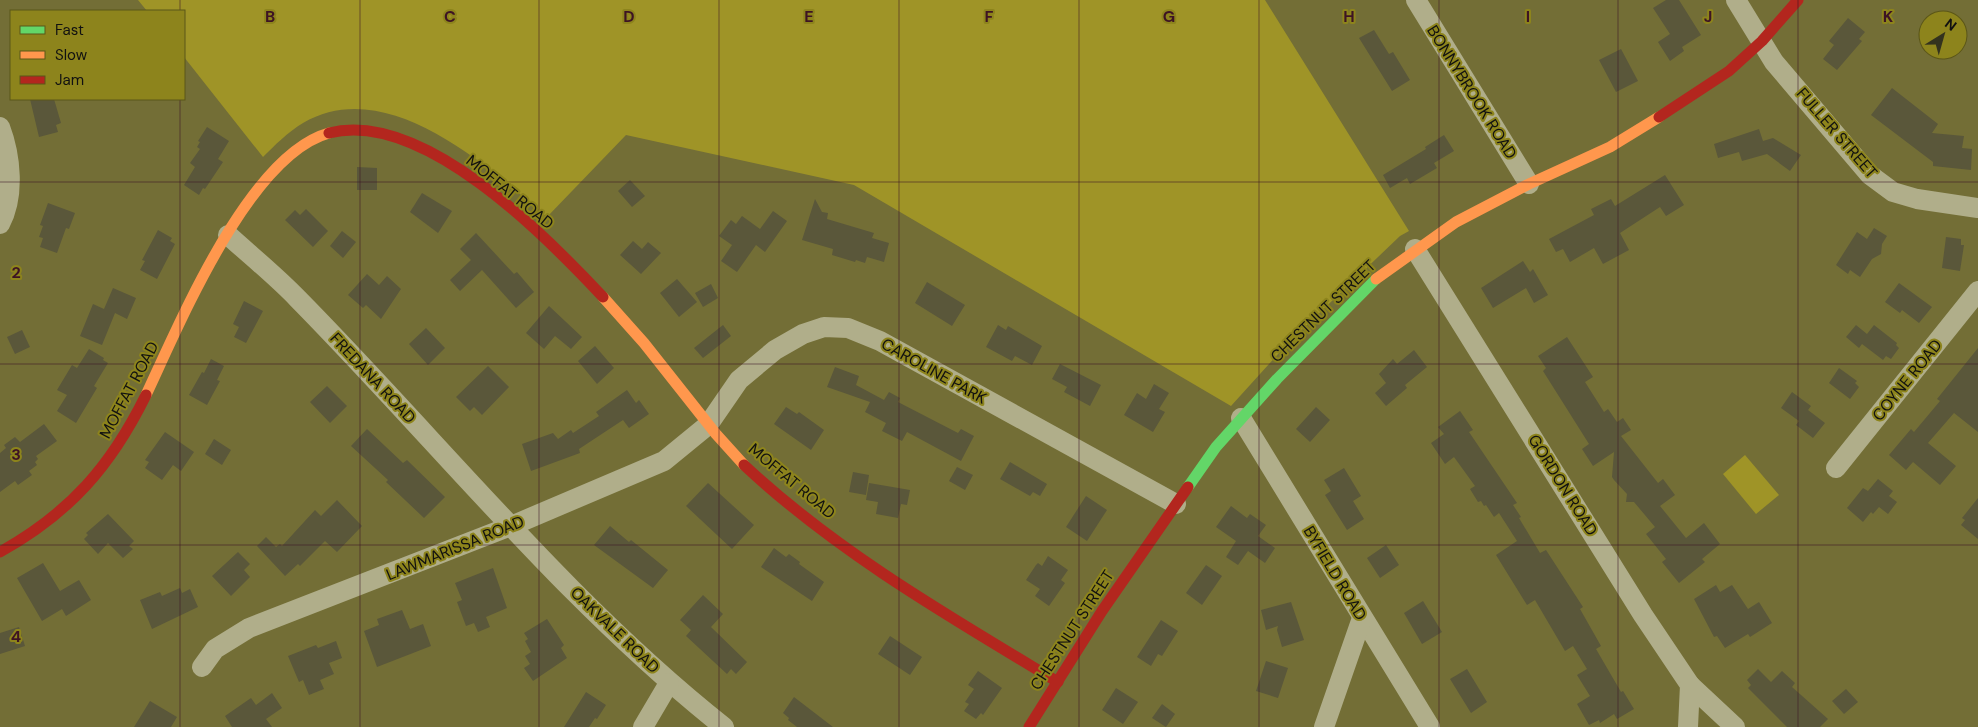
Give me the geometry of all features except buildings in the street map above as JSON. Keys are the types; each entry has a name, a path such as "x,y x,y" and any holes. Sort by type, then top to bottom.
{"street":[{"name":"BONNYBROOK ROAD","path":"1416,0 1529,184"},
{"name":"FULLER STREET","path":"1736,0 1774,62 1870,175 1893,192 1917,199 1978,208"},
{"name":"CHESTNUT STREET","path":"1029,727 1102,611 1216,447 1241,418 1372,282 1415,249 1456,222 1529,184 1610,147 1652,123 1729,71 1762,41 1798,0"},
{"path":"0,127 8,166 10,193 0,224"},
{"name":"MOFFAT ROAD","path":"0,552 45,525 70,504 105,466 127,433 205,276 258,187 282,160 308,140 328,133 347,130 369,130 396,135 436,156 480,184 535,230 606,299 672,376 708,425 743,465 834,537 945,613 1058,682"},
{"name":"FREDANA ROAD","path":"228,235 297,297 511,526"},
{"name":"GORDON ROAD","path":"1415,249 1642,615 1690,684 1735,727"},
{"name":"COYNE ROAD","path":"1836,468 1978,291"},
{"name":"CAROLINE PARK","path":"708,425 739,380 774,350 803,334 824,327 848,328 880,341 1176,504"},
{"name":"BYFIELD ROAD","path":"1241,418 1430,727"},
{"name":"LAWMARISSA ROAD","path":"202,667 215,649 249,628 511,526 664,461 708,425"},
{"name":"OAKVALE ROAD","path":"511,526 669,683 724,727"},
{"path":"1324,727 1362,618"},
{"path":"643,727 669,683"},
{"path":"1688,727 1690,684"}],"shaded area":[{"path":"138,0 1265,0 1409,231 1400,236 1288,343 1231,406 854,185 626,135 547,217 466,152 434,132 401,118 368,110 335,111 303,123 277,143 263,157 185,58 185,10 146,10"},
{"path":"1745,455 1779,495 1756,514 1723,474"}],"traffic: fast":[{"path":"1188,487 1216,447 1277,379 1376,279"}],"traffic: slow":[{"path":"1376,279 1456,222 1529,184 1610,147 1659,117"},
{"path":"146,395 198,286 220,245 245,207 271,173 300,148 329,133"},
{"path":"603,297 644,343 716,434 744,465"}],"traffic: jam":[{"path":"1659,117 1729,71 1762,41 1798,0"},
{"path":"329,133 365,131 403,140 441,158 479,183 515,212 549,242 603,297"},
{"path":"0,552 47,521 86,486 118,444 133,421 146,395"},
{"path":"744,465 817,526 895,582 1058,682"},
{"path":"1029,727 1102,611 1188,487"}]}
